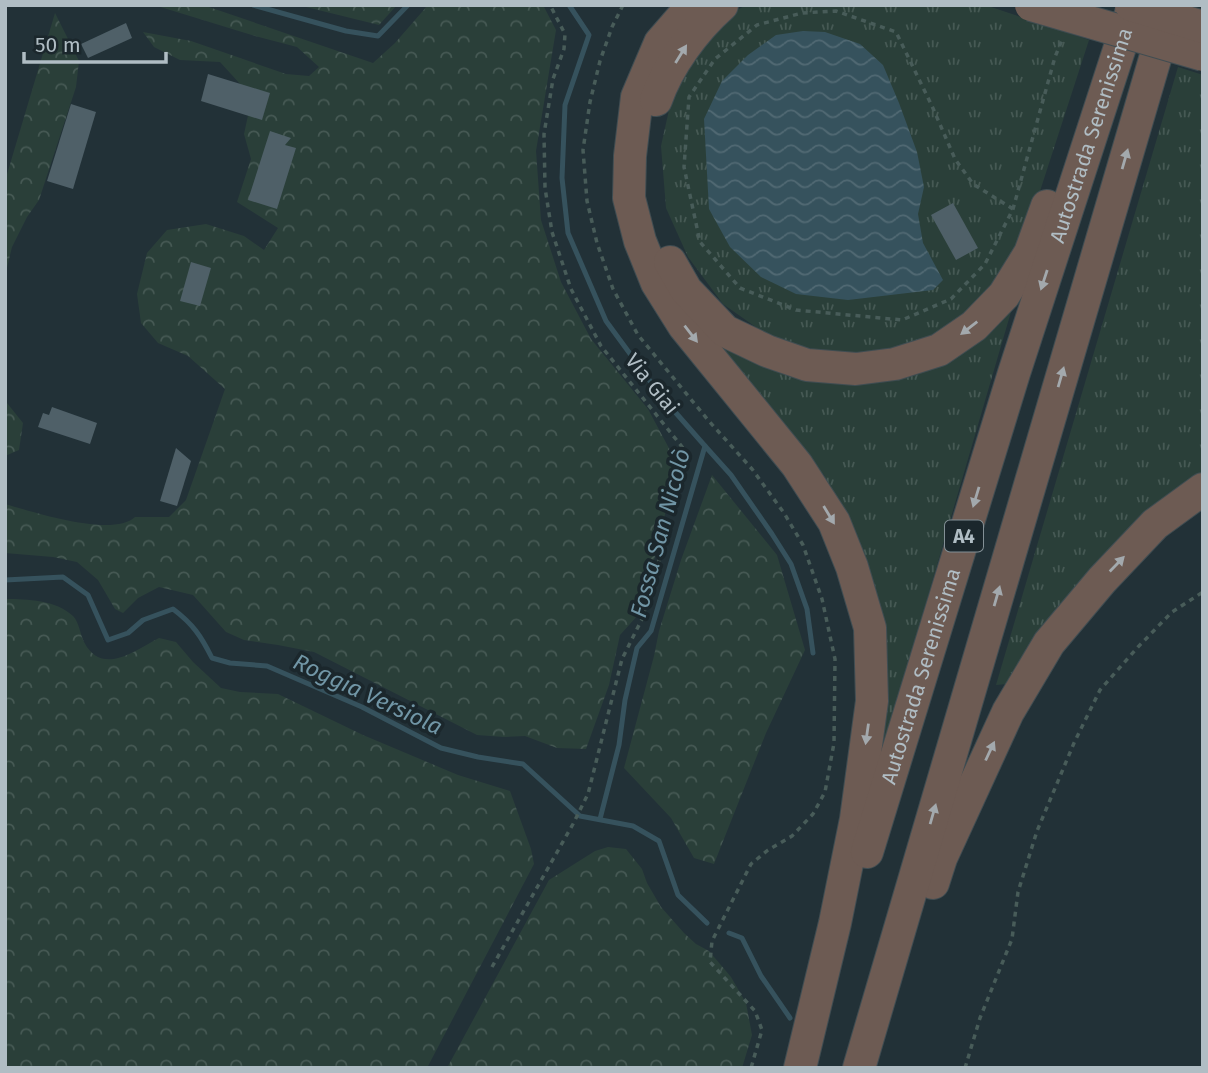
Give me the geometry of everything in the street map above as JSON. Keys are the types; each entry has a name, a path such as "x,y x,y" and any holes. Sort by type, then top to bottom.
{"highway":[{"path":"693,5 660,43 637,97 630,156 629,198 639,241 657,283 684,326 797,465 834,522 852,567 870,628 872,701 856,819 835,923 800,1068"},
{"path":"722,5 704,21 688,42 660,87 646,128 646,184 662,248 686,290 725,331 766,351 807,365 856,369 895,365 939,350 974,326 1004,295 1030,253 1077,122 1124,5"},
{"path":"1031,5 1203,55"},
{"path":"1132,5 1203,27"},
{"name":"Autostrada Serenissima","path":"800,1068 1010,386 1132,5"},
{"name":"Autostrada Serenissima","path":"859,1068 1171,5"},
{"path":"873,1068 941,858 1008,712 1049,643 1102,580 1155,524 1203,489"}],"path":[{"name":"Via Giai","path":"492,967 588,794 622,659 642,619 687,464 683,448 601,346 571,289 552,232 545,188 544,134 554,79 564,49 565,34 550,5"},
{"path":"623,5 600,61 590,102 583,150 587,201 597,243 613,289 638,335 752,469 803,545 822,599 835,659 834,743 825,792 813,814 792,836 751,864 712,941 710,962 755,1011 762,1030 751,1068"},
{"path":"1013,209 973,184 955,159 897,32 836,11 802,13 757,25 715,59 689,96 684,167 700,243 740,288 796,310 902,320 951,299 985,264 1013,209 1055,57 1066,31"},
{"path":"965,1068 980,1018 1012,939 1018,892 1037,831 1074,743 1100,690 1172,612 1203,592"}],"green space":[{"path":"154,5 203,5 373,63 395,43 428,5 543,5 556,30 536,151 541,220 561,282 591,339 648,409 671,452 675,473 639,614 620,635 609,685 586,749 557,748 525,736 477,735 314,652 244,640 226,632 193,595 159,587 138,598 123,613 115,609 98,580 77,562 5,553 5,504 72,521 109,525 124,523 135,517 169,517 186,500 225,389 188,356 158,343 141,323 137,294 147,253 167,230 206,224 244,236 264,250 278,228 237,202 251,159 244,134 252,97 220,62 180,60 154,47 143,32 191,41 286,74 309,76 319,67 297,47"},
{"path":"298,5 397,5 379,25"},
{"path":"746,5 985,5 1089,40 1017,262 989,299 939,334 895,350 831,354 770,337 723,304 688,257 666,208 661,146 677,74 734,12"},
{"path":"55,13 79,61 76,87 39,200 12,247 5,276 5,181"},
{"path":"1178,67 1203,75 1203,480 1017,683 996,685"},
{"path":"1013,305 875,777 857,544 824,475 687,307 857,379"},
{"path":"5,403 23,423 19,450 5,456"},
{"path":"712,475 777,555 805,650 766,733 714,864 694,858 671,818 624,768 659,631"},
{"path":"5,599 41,601 66,611 75,619 91,652 100,658 120,658 159,638 176,642 221,688 278,694 363,735 458,775 510,791 534,864 427,1068 5,1068"},
{"path":"608,847 626,849 642,869 661,907 696,944 709,951 731,977 746,1003 752,1035 742,1068 447,1068 549,880 595,851"}],"water":[{"path":"803,31 825,32 860,44 883,65 917,152 924,187 918,214 923,243 943,280 933,290 848,300 796,294 761,277 730,247 709,209 704,119 722,81 748,55 776,35"}],"building":[{"path":"126,23 132,38 88,58 81,44"},
{"path":"208,74 270,93 262,120 201,101"},
{"path":"71,104 96,112 73,189 47,181"},
{"path":"270,131 291,138 285,145 296,148 277,209 248,200"},
{"path":"953,203 978,248 956,260 931,215"},
{"path":"191,262 211,268 200,306 180,301"},
{"path":"52,407 97,423 90,444 38,427 43,413 49,415"},
{"path":"176,448 191,461 177,506 160,501"}],"waterway":[{"name":"Fossa San Nicolò","path":"253,5 346,31 378,36 408,5"},
{"name":"Fossa San Nicolò","path":"569,5 589,35 565,105 562,178 568,233 606,321 661,396 705,446 651,631 637,648 625,700 619,745 600,819"},
{"path":"705,446 731,475 791,564 807,609 813,653"},
{"name":"Roggia Versiola","path":"5,580 63,577 88,595 108,640 128,633 143,620 173,609 196,631 212,658 230,663 267,666 362,707 441,748 523,764 580,816 633,826 659,841 678,895 707,923"},
{"name":"Roggia Versiola","path":"729,933 742,938 761,976 790,1018"}]}
